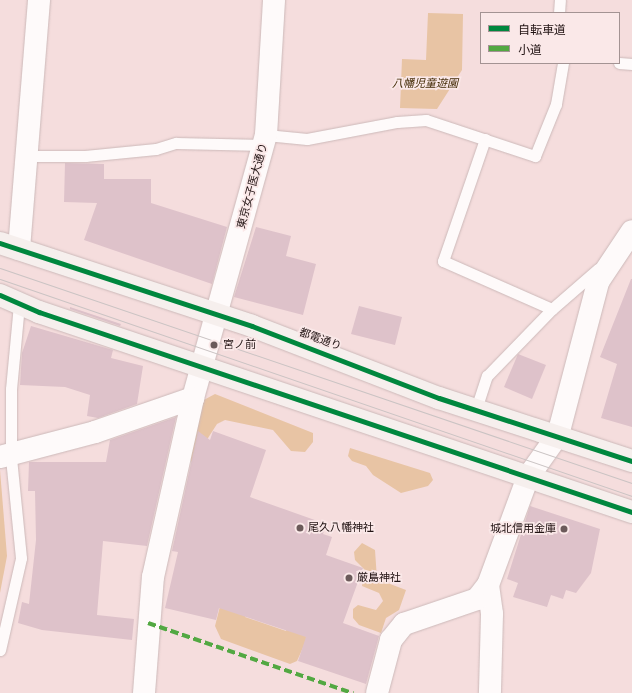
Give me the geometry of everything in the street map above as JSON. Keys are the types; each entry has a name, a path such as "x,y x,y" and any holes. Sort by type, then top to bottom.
{"main road":[{"name":"都電通り","path":"10,246 215,314 476,409 558,435 632,461"},
{"path":"10,299 203,367 632,512"}],"street":[{"path":"10,246 28,156 39,0"},
{"name":"東京女子医大通り","path":"144,693 153,576 193,398 203,367 215,314 265,140 274,0"},
{"path":"377,693 391,640 404,624 477,599 488,585 528,477 558,435 598,282 632,231"},
{"path":"5,457 193,398"},
{"path":"488,585 492,614 490,693"}],"lane":[{"path":"559,12 560,0"},
{"path":"620,63 632,64"},
{"path":"28,156 85,156 156,150 176,142 307,139 397,122 426,120 535,156 556,104 563,64"},
{"path":"485,139 443,261 552,309"},
{"path":"476,409 487,376 552,309 614,256"},
{"path":"0,650 21,558 5,457 11,389 10,299"}],"green space":[{"name":"八幡児童遊園","path":"428,13 463,14 462,70 437,109 400,108 402,59 426,60"},
{"path":"215,394 313,433 313,442 305,452 291,451 273,430 225,420 217,424 192,463 188,454 200,402"},
{"path":"350,448 430,473 433,480 428,486 401,493 373,475 366,466 352,461 348,456"},
{"path":"0,470 7,556 0,593"},
{"path":"362,543 375,550 377,579 406,590 399,610 386,618 381,633 359,625 353,618 353,609 358,605 376,610 383,601 379,593 362,586 365,570 355,560 354,552"},
{"path":"230,567 261,571 245,617 286,631 305,577 306,641 297,661 290,664 221,639 215,626"}],"building":[{"path":"65,163 104,164 104,179 151,179 151,203 227,227 212,284 84,240 97,203 64,202"},
{"path":"256,227 291,236 286,256 316,264 303,315 234,297"},
{"path":"631,279 632,427 601,418 617,364 600,357"},
{"path":"359,306 402,317 395,345 351,334"},
{"path":"70,307 121,324 120,326 70,309"},
{"path":"31,326 113,350 111,358 143,366 137,404 98,418 87,416 90,395 65,387 20,385 22,353"},
{"path":"518,354 546,365 532,399 504,387"},
{"path":"176,417 147,546 103,541 97,615 134,619 132,640 42,630 18,623 22,602 29,604 36,540 35,491 28,491 29,462 106,462 110,440"},
{"path":"198,431 210,440 213,431 266,450 250,497 326,524 323,534 332,537 326,555 363,568 343,623 379,636 366,684 298,661 306,637 219,608 216,620 165,608 178,552 172,551"},
{"path":"530,506 600,529 591,573 576,593 566,590 563,599 551,595 547,607 513,597 518,583 507,579"}],"tram line":[{"path":"0,268 632,483"},
{"path":"0,279 632,496"}],"marked path":[{"path":"148,623 353,693"}],"cycle path":[{"path":"0,243 252,326 439,398 632,461"},
{"path":"0,295 39,312 632,512"}],"place":[{"name":"宮ノ前","path":"214,345"},
{"name":"尾久八幡神社","path":"300,528"},
{"name":"城北信用金庫","path":"564,529"},
{"name":"厳島神社","path":"349,578"}]}
